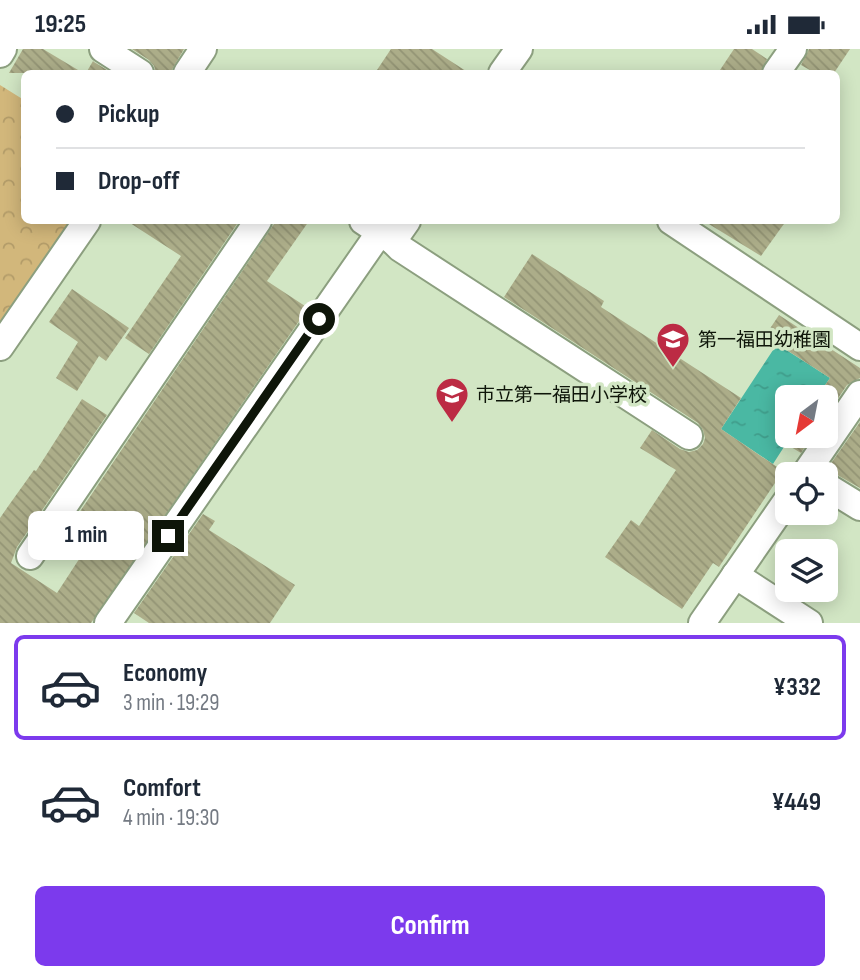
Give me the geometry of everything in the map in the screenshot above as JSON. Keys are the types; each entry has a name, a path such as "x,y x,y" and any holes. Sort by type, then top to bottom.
{"street":[{"path":"0,54 3,49"},
{"path":"103,49 135,70"},
{"path":"189,70 203,49"},
{"path":"504,70 519,49"},
{"path":"778,70 793,49"},
{"path":"0,347 84,224"},
{"path":"30,556 256,224"},
{"path":"678,224 860,347"},
{"path":"108,623 386,228 400,249 689,436"},
{"path":"820,462 860,394"},
{"path":"838,494 860,507"},
{"path":"702,623 775,518"},
{"path":"735,575 809,623"}],"green space":[{"path":"0,85 21,98 21,224 73,224 4,325 0,323"}],"water":[{"path":"777,344 830,378 825,385 775,385 775,448 783,448 773,464 721,429"}],"building":[{"path":"23,49 43,49 78,70 21,70 21,73 9,73"},
{"path":"132,49 184,49 172,70 155,70 149,60"},
{"path":"391,49 432,49 464,70 377,70"},
{"path":"734,49 752,49 767,59 762,70 720,70"},
{"path":"809,49 850,49 836,70 810,70 801,65"},
{"path":"93,61 107,70 88,70"},
{"path":"132,224 237,224 149,354 125,338 181,256"},
{"path":"274,224 307,224 267,281 308,308 91,623 0,623 0,518 34,470 36,471 82,399 107,415 17,547 11,563 57,593 100,527 79,513"},
{"path":"709,224 784,224 761,256"},
{"path":"532,254 604,301 601,307 741,398 721,429 775,466 775,483 719,567 713,563 682,609 605,557 631,520 639,526 676,470 640,448 652,430 689,452 697,450 703,444 703,430 698,423 504,297"},
{"path":"72,289 129,328 106,361 99,356 77,391 56,378 78,342 49,322"},
{"path":"779,315 860,368 860,378 847,385 838,398 838,385 825,385 830,378 765,336"},
{"path":"860,422 860,488 838,475 838,462 832,462"},
{"path":"203,514 215,521 209,530 295,585 270,623 149,623 134,613"}],"place":[{"name":"第一福田幼稚園","path":"673,369"},
{"name":"市立第一福田小学校","path":"452,424"}],"route":[{"path":"168,536 319,319"}]}
